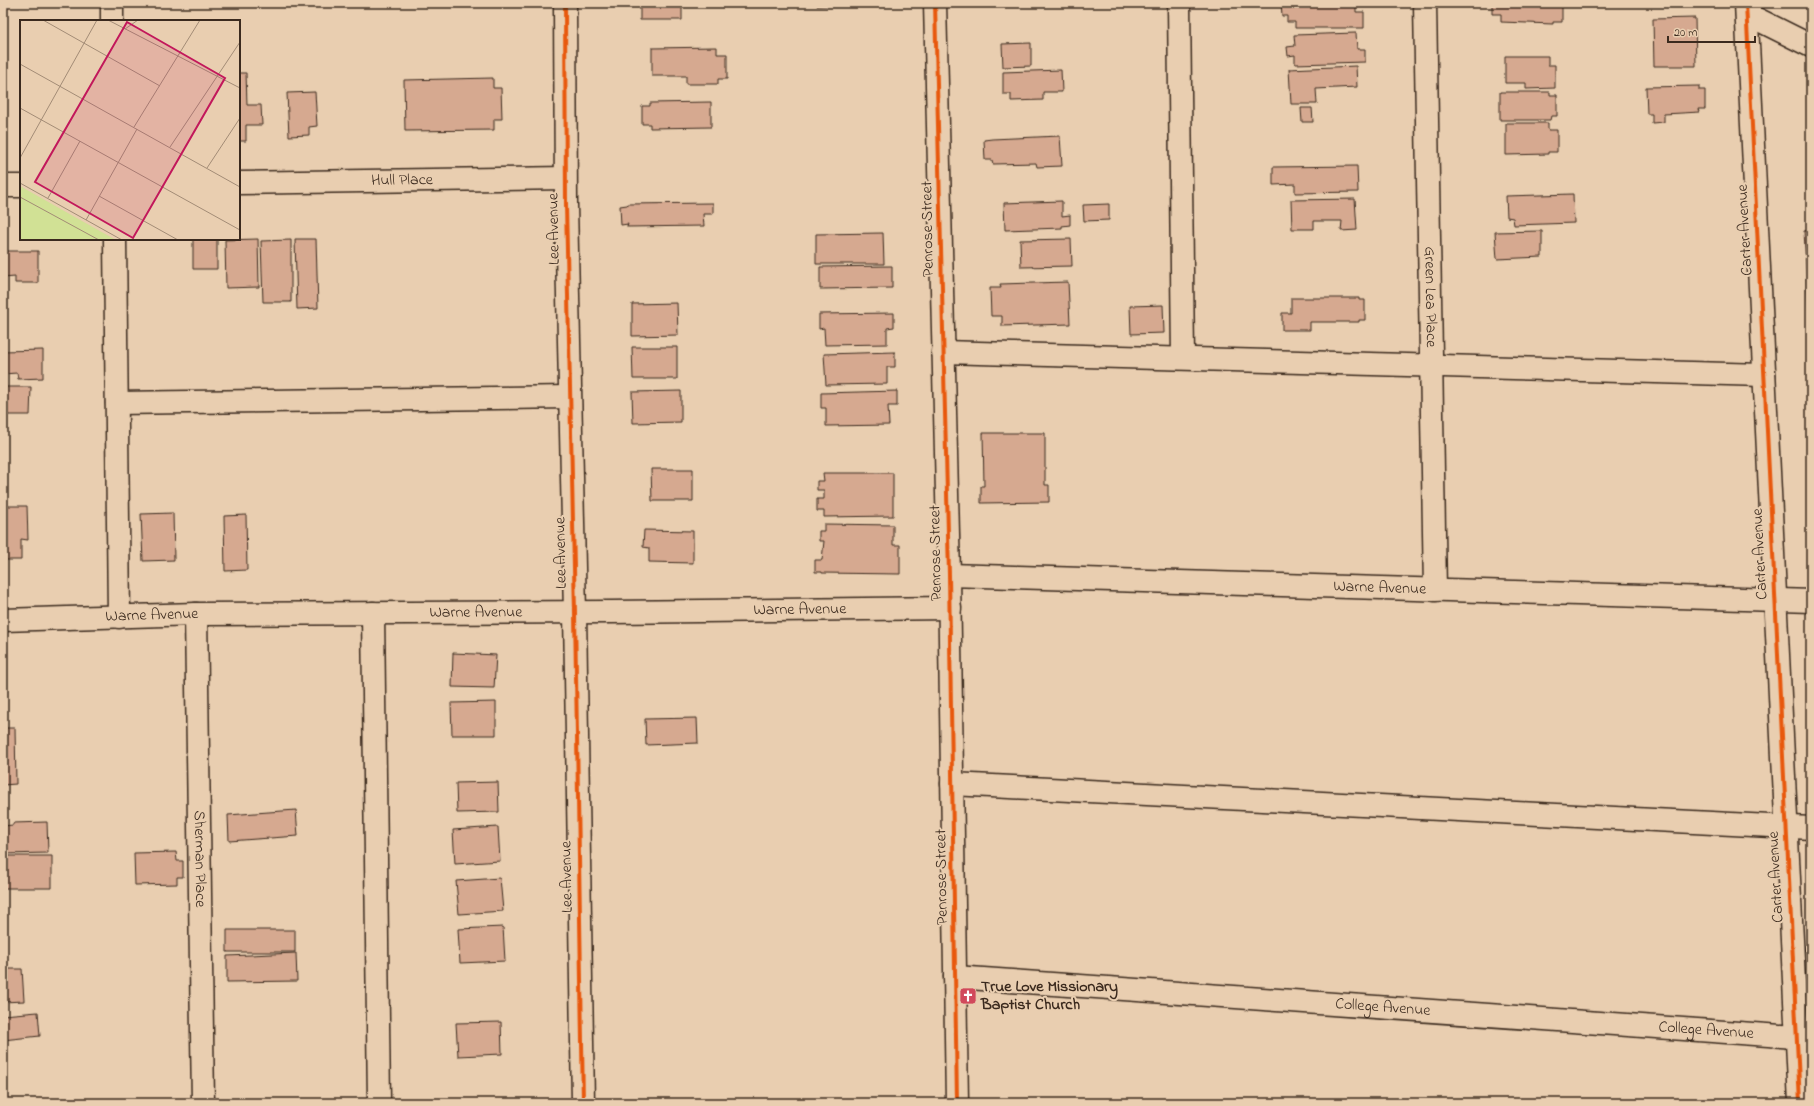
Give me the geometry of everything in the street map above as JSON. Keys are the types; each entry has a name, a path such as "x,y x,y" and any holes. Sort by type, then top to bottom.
{"street":[{"path":"112,3 112,20"},
{"name":"Lee Avenue","path":"564,3 565,178 575,613 583,1103"},
{"name":"Penrose Street","path":"935,3 950,608 957,1103"},
{"path":"1179,3 1183,358"},
{"name":"Green Lea Place","path":"1425,3 1435,590"},
{"path":"1746,9 1811,46"},
{"name":"Carter Avenue","path":"1746,9 1786,826 1804,1037 1800,1103"},
{"name":"Hull Place","path":"240,183 565,178"},
{"path":"3,186 20,186"},
{"path":"115,240 119,617"},
{"path":"943,352 1764,375"},
{"path":"117,403 570,397"},
{"name":"Warne Avenue","path":"949,575 1811,601"},
{"name":"Warne Avenue","path":"3,620 196,614 575,613 950,608"},
{"name":"Sherman Place","path":"196,614 203,1103"},
{"path":"373,614 380,1103"},
{"path":"952,784 1811,828"},
{"name":"College Avenue","path":"955,977 1804,1037"}],"building":[{"path":"640,3 682,3 682,20 640,20"},
{"path":"817,3 880,3 880,4 817,6"},
{"path":"1281,3 1356,3 1356,12 1364,12 1364,28 1295,28 1295,22 1287,22 1287,16 1282,16"},
{"path":"1492,3 1562,3 1562,22 1553,22 1553,24 1501,22 1501,14 1492,14"},
{"path":"1695,18 1696,66 1654,66 1653,19"},
{"path":"1356,33 1357,49 1365,49 1365,62 1295,64 1295,55 1288,56 1287,47 1295,46 1294,35"},
{"path":"1031,43 1031,66 1003,67 1002,44"},
{"path":"717,47 717,54 727,54 727,79 718,79 718,84 686,84 686,76 652,76 652,48"},
{"path":"1505,56 1548,56 1548,65 1555,65 1555,88 1526,89 1526,83 1505,83"},
{"path":"1356,66 1357,87 1316,89 1317,104 1291,104 1289,69"},
{"path":"1061,70 1062,92 1043,92 1043,100 1011,101 1011,94 1003,94 1003,72"},
{"path":"240,73 246,73 247,105 261,105 262,125 246,125 246,141 240,141"},
{"path":"493,78 493,88 501,88 502,119 494,119 494,130 405,131 404,80"},
{"path":"1699,86 1699,90 1705,90 1705,109 1699,109 1700,112 1664,114 1664,122 1652,123 1652,114 1647,114 1646,87"},
{"path":"315,92 317,126 309,127 309,135 289,136 287,93"},
{"path":"1500,92 1550,92 1550,95 1557,95 1557,116 1551,116 1550,120 1500,120"},
{"path":"711,102 711,127 650,128 650,124 642,124 642,106 650,106 650,103"},
{"path":"1301,108 1312,108 1313,122 1302,122"},
{"path":"1506,123 1548,123 1548,130 1557,130 1557,152 1548,152 1548,154 1506,155"},
{"path":"1060,136 1062,166 1037,167 1036,163 993,164 992,160 985,160 984,140"},
{"path":"1357,166 1358,192 1295,193 1295,184 1273,185 1273,167"},
{"path":"1573,194 1574,223 1514,225 1513,218 1507,217 1506,196"},
{"path":"1355,199 1357,230 1341,231 1342,221 1314,221 1314,229 1292,229 1291,200"},
{"path":"1062,201 1062,216 1070,215 1070,225 1062,226 1062,228 1005,230 1004,203"},
{"path":"713,203 713,214 703,214 704,226 627,227 628,224 621,225 620,206 628,204"},
{"path":"1109,204 1109,220 1084,221 1083,205"},
{"path":"1811,230 1811,355 1804,231"},
{"path":"1542,231 1542,257 1497,259 1495,232"},
{"path":"883,233 884,264 816,264 816,234"},
{"path":"258,239 259,287 226,288 225,240"},
{"path":"295,239 316,239 318,308 297,309"},
{"path":"1071,239 1072,266 1021,267 1020,240"},
{"path":"193,240 217,240 217,269 193,269"},
{"path":"291,240 291,302 263,302 261,241"},
{"path":"3,251 38,251 38,283 15,283 15,277 3,278"},
{"path":"892,266 892,288 820,289 820,267"},
{"path":"1068,282 1070,324 1002,326 1002,316 991,316 990,288 1001,288 1000,284"},
{"path":"1291,298 1359,298 1359,300 1365,300 1365,320 1359,320 1359,322 1310,322 1310,330 1282,330 1282,313 1291,313"},
{"path":"677,303 678,335 632,336 632,304"},
{"path":"1163,305 1164,333 1131,334 1130,306"},
{"path":"894,313 894,327 887,328 887,344 825,345 824,328 819,329 819,314"},
{"path":"632,347 677,347 677,379 633,379"},
{"path":"43,350 43,378 18,379 17,373 3,374 3,351"},
{"path":"895,352 895,367 887,367 887,384 826,385 824,354"},
{"path":"3,387 31,387 30,415 3,415"},
{"path":"681,391 681,422 633,423 632,392"},
{"path":"897,391 897,406 888,406 889,425 826,426 826,408 821,408 821,393"},
{"path":"983,433 1045,433 1045,485 1049,485 1049,502 981,503 981,486 984,486"},
{"path":"651,469 693,469 693,501 652,501"},
{"path":"823,473 893,473 893,516 824,517 824,511 817,511 817,499 824,499 824,490 817,490 817,481 824,481"},
{"path":"3,506 27,506 28,540 21,539 21,560 3,560"},
{"path":"173,513 174,560 143,561 141,514"},
{"path":"246,515 247,570 225,571 224,516"},
{"path":"824,524 893,525 893,545 900,545 900,574 815,572 815,560 822,560 824,541 819,541 819,531 824,531"},
{"path":"644,530 693,531 693,563 649,562 649,548 643,547"},
{"path":"453,653 496,655 494,688 452,687"},
{"path":"496,702 496,735 452,735 451,703"},
{"path":"697,718 698,743 646,745 645,719"},
{"path":"3,728 15,728 16,784 3,785"},
{"path":"498,782 499,812 457,813 456,783"},
{"path":"296,810 298,836 229,841 228,815"},
{"path":"47,822 48,853 3,854 3,826 13,825 13,823"},
{"path":"498,827 500,861 455,864 453,830"},
{"path":"176,852 177,861 183,861 183,877 177,877 177,884 135,885 134,853"},
{"path":"3,856 52,856 52,888 3,888"},
{"path":"500,878 503,911 459,914 456,881"},
{"path":"503,927 505,961 460,963 458,929"},
{"path":"227,930 295,930 295,952 227,952"},
{"path":"296,953 297,981 227,982 227,956"},
{"path":"3,969 22,969 24,1001 3,1002"},
{"path":"38,1012 40,1036 3,1040 3,1015"},
{"path":"501,1022 502,1054 458,1056 456,1023"}],"cycle path":[{"path":"565,3 566,205 575,613 583,1103"},
{"path":"935,3 949,575 957,1103"},
{"path":"1746,3 1800,1103"}],"place":[{"name":"True Love Missionary Baptist Church","path":"968,996"}]}
